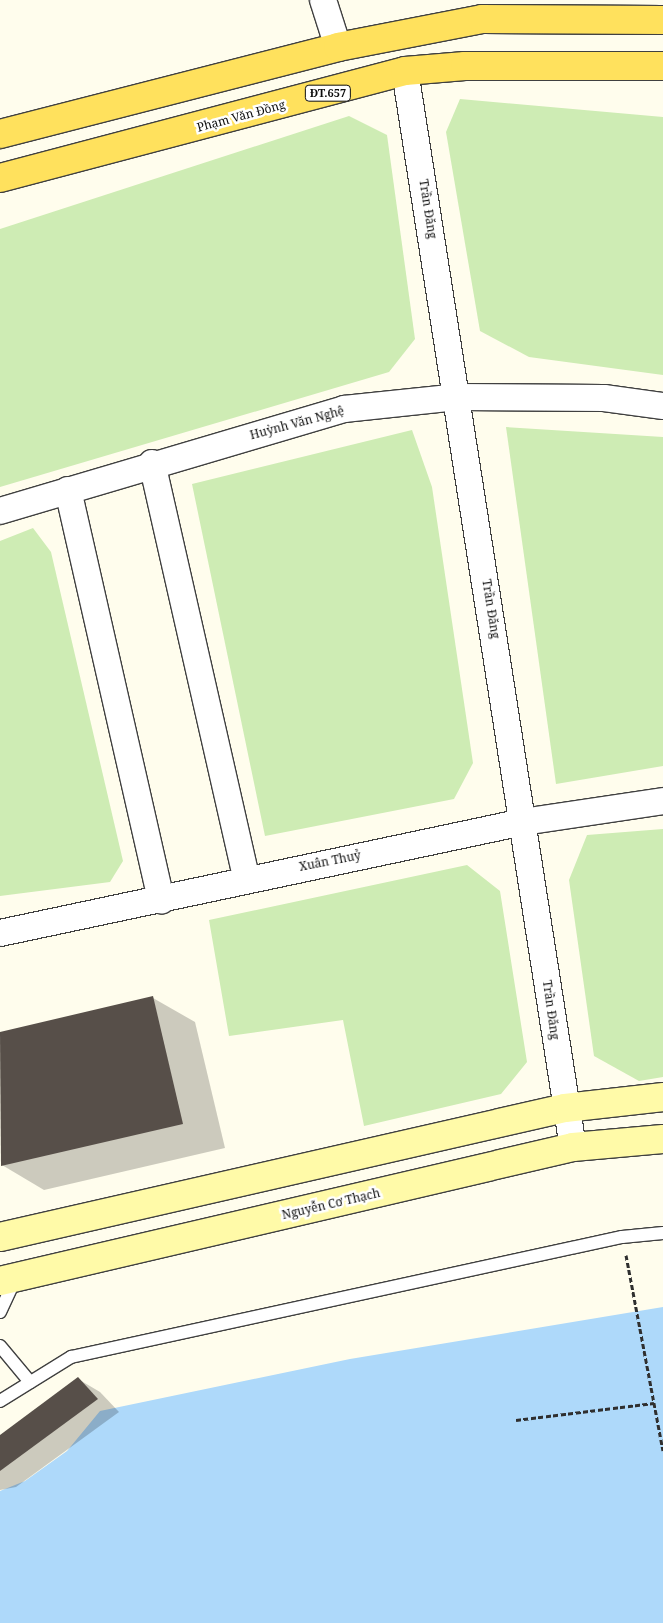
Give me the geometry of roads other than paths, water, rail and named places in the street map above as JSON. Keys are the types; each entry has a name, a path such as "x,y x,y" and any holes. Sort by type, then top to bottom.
{"main road":[{"path":"0,134 338,47 482,19 663,20"},
{"path":"403,34 405,71"},
{"path":"338,47 351,86"},
{"name":"Phạm Văn Đồng","path":"0,178 405,71 466,66 663,66"}],"street":[{"path":"323,0 338,47"},
{"name":"Trần Đăng","path":"405,71 459,397 524,822 565,1108 573,1147"},
{"name":"Huỳnh Văn Nghệ","path":"0,512 152,463 344,410 459,397 604,398 663,406"},
{"path":"152,463 246,878"},
{"path":"68,490 162,901"},
{"name":"Xuân Thuỷ","path":"0,934 162,901 246,878 524,822 663,801"},
{"path":"0,1237 565,1108 663,1097"},
{"name":"Nguyễn Cơ Thạch","path":"8,1279 573,1147 663,1139"}],"lane":[{"path":"0,1401 71,1357 622,1237 663,1233"},
{"path":"0,1312 8,1279"},
{"path":"0,1346 30,1382"}],"water":[{"path":"663,1307 663,1623 0,1623 0,1491 25,1481 67,1451 100,1411 350,1359"}]}
